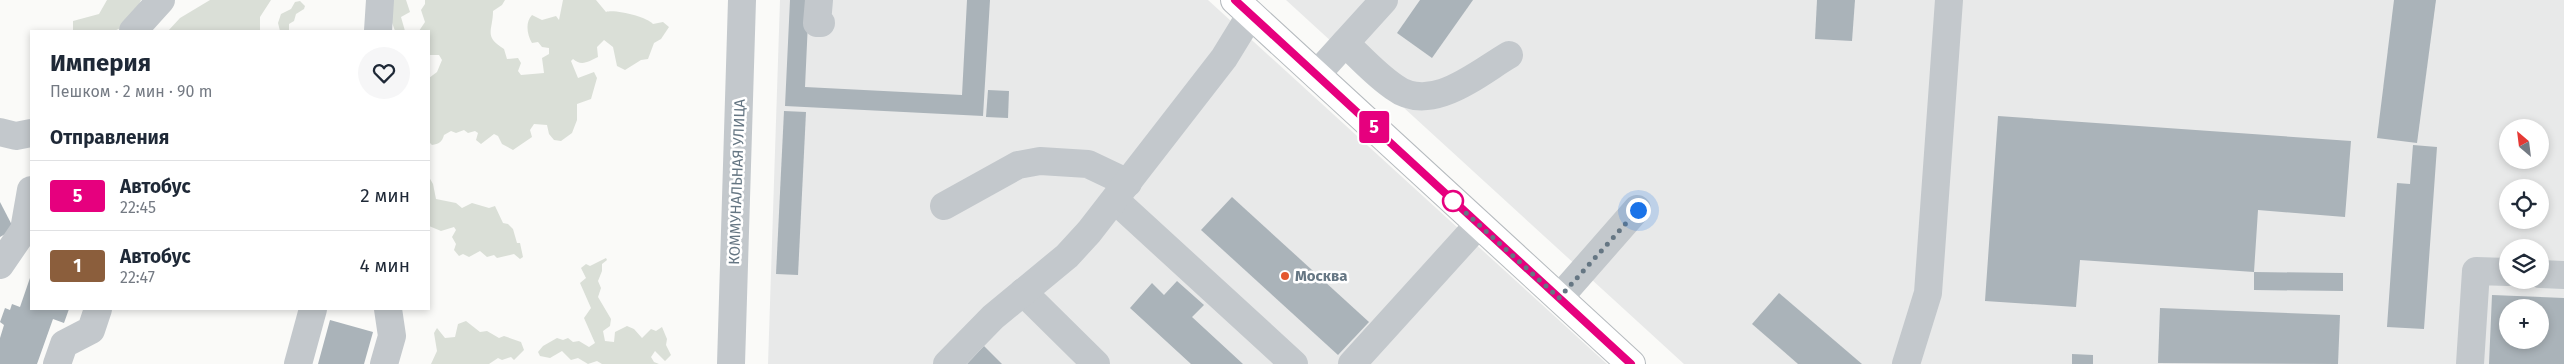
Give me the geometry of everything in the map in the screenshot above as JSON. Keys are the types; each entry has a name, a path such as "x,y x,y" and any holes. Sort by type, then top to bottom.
{"main road":[{"path":"1243,7 1631,364"}],"street":[{"path":"134,30 161,0"},
{"path":"378,30 380,0"},
{"name":"КОММУНАЛЬНАЯ УЛИЦА","path":"731,364 742,0"},
{"path":"1316,75 1384,0"},
{"path":"1906,364 1928,293 1949,0"},
{"path":"947,364 993,317 1067,256 1121,192 1224,58 1243,7"},
{"path":"1345,43 1395,88 1410,96 1426,97 1447,92 1510,55"},
{"path":"0,132 16,136 30,132"},
{"path":"944,206 1018,165 1040,160 1088,164 1121,192 1294,364"},
{"path":"0,265 24,230 30,196"},
{"path":"1559,298 1638,210"},
{"path":"1352,364 1404,295 1479,224"},
{"path":"2470,364 2476,271 2499,272"},
{"path":"2549,274 2564,275"},
{"path":"1023,292 1096,364"},
{"path":"57,364 64,344 91,330 98,310"},
{"path":"298,364 312,310"},
{"path":"384,364 392,336 388,310"}],"shaded area":[{"path":"107,0 141,0 123,27 116,30 73,30 73,21 99,14"},
{"path":"210,0 271,0 260,17 260,30 169,30 180,18"},
{"path":"393,0 406,0 410,12 401,17 405,30 395,30 389,14"},
{"path":"425,0 505,0 502,5 493,11 491,37 504,49 507,59 518,58 521,63 518,71 521,75 544,73 542,58 549,54 549,48 542,47 538,42 532,43 530,40 528,21 532,15 542,20 556,16 559,20 563,0 596,0 606,12 631,14 653,24 663,22 669,27 661,39 654,43 648,59 641,60 625,70 617,66 613,47 604,40 597,47 598,57 582,63 573,59 571,61 578,78 594,72 597,78 591,99 577,104 577,120 572,133 561,141 554,140 549,134 547,125 534,124 530,130 532,137 513,150 502,144 498,136 494,134 481,144 476,140 478,133 475,131 468,133 464,130 456,133 451,131 444,135 440,142 432,145 430,143 430,77 437,72 442,60 439,55 430,55 430,30 420,30 425,22 421,10"},
{"path":"780,0 1208,0 1607,364 768,364"},
{"path":"1286,0 2564,0 2564,364 1684,364"},
{"path":"300,1 305,6 304,9 296,14 294,21 289,24 289,30 280,30 278,23 281,14 291,9 295,2"},
{"path":"430,179 436,199 456,203 462,208 472,203 489,208 495,206 503,223 508,224 513,229 517,243 520,243 523,257 520,259 514,254 497,258 494,255 487,257 480,251 469,257 463,254 459,256 454,250 456,244 452,237 456,230 454,227 441,231 430,226"},
{"path":"606,258 607,260 602,264 602,271 598,281 601,288 598,297 611,319 610,326 603,331 605,341 614,342 615,332 627,326 634,329 642,338 651,329 656,331 662,327 667,339 666,345 671,355 665,361 655,351 651,357 654,362 659,364 602,364 597,361 588,364 578,358 571,360 562,351 550,358 540,356 538,352 543,346 557,338 563,340 568,338 573,342 579,341 589,347 595,343 584,318 591,308 580,283 586,278 581,268 586,264 590,266"},
{"path":"466,321 480,332 487,331 499,338 504,336 521,342 524,350 514,360 511,357 502,360 498,358 489,364 431,364 437,351 434,333 437,328 445,338 455,337 458,324"}],"building":[{"path":"790,0 809,0 805,87 962,95 967,0 990,0 983,116 785,106"},
{"path":"1420,0 1473,0 1432,58 1397,33"},
{"path":"1817,0 1855,0 1852,41 1815,39"},
{"path":"2394,0 2436,0 2417,143 2377,138"},
{"path":"988,90 1009,91 1008,118 986,117"},
{"path":"784,111 806,112 798,275 776,274"},
{"path":"1998,116 2351,141 2345,217 2258,210 2254,272 2080,260 2076,307 1985,301"},
{"path":"2413,145 2437,147 2424,329 2387,327 2397,183 2410,184"},
{"path":"1232,197 1369,322 1338,355 1201,230"},
{"path":"0,202 14,229 0,237"},
{"path":"2254,272 2343,273 2343,291 2254,290"},
{"path":"30,278 30,310 69,310 64,323 53,319 37,364 0,364 0,338 4,325 0,322 5,308 10,310 12,304 20,307"},
{"path":"1177,281 1204,305 1192,317 1243,364 1191,364 1130,308 1152,283 1164,295"},
{"path":"1779,293 1862,364 1798,364 1752,324"},
{"path":"2492,295 2564,298 2564,364 2489,364"},
{"path":"2160,308 2340,315 2338,364 2158,363"},
{"path":"330,320 373,332 364,364 318,364"},
{"path":"984,346 1002,364 967,364"},
{"path":"2072,354 2093,355 2093,364 2072,364"}],"bus line":[{"name":"5","path":"1235,0 1631,364"}],"place":[{"name":"Москва","path":"1285,276"}],"route":[{"path":"1453,201 1559,298 1638,210"}]}
